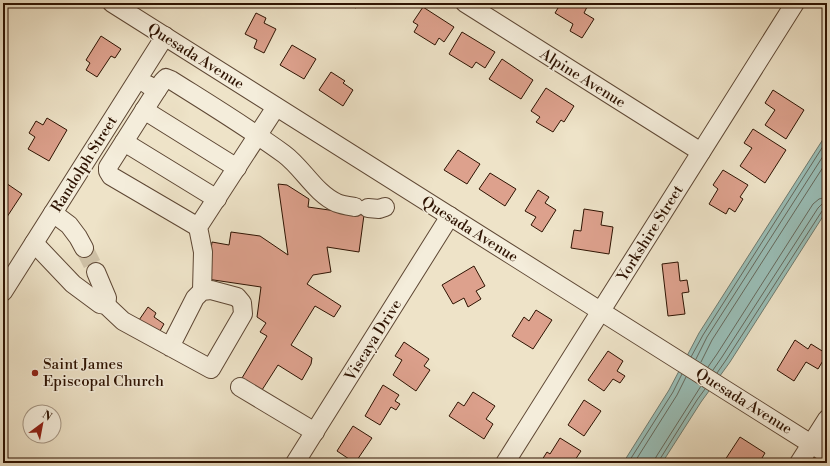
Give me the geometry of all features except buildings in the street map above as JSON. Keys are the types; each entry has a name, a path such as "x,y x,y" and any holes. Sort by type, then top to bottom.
{"street":[{"name":"Quesada Avenue","path":"112,3 827,454"},
{"name":"Alpine Avenue","path":"465,3 701,152"},
{"name":"Yorkshire Street","path":"505,463 795,3"},
{"name":"Randolph Street","path":"3,292 165,36"},
{"path":"198,227 111,176 108,172 108,167 166,78 258,135 286,155 322,193 338,204 369,207"},
{"path":"138,79 157,90"},
{"path":"202,291 203,252 198,227 276,107"},
{"path":"144,110 237,168"},
{"path":"114,116 129,134 217,199"},
{"path":"53,213 69,225 84,248"},
{"name":"Viscaya Drive","path":"295,463 450,216"},
{"path":"34,243 73,284 100,304 106,305 123,321 170,347 211,369 243,314 242,303 237,297 211,290 202,291 195,298 170,347"},
{"path":"96,272 107,298 106,305"},
{"path":"240,387 315,432"},
{"path":"799,463 827,419"}],"water":[{"path":"827,133 827,210 730,362 701,402 662,463 623,463 669,390 699,333"}],"tunnel":[{"path":"84,248 96,272"}],"place":[{"name":"Saint James Episcopal Church","path":"35,373"}]}
